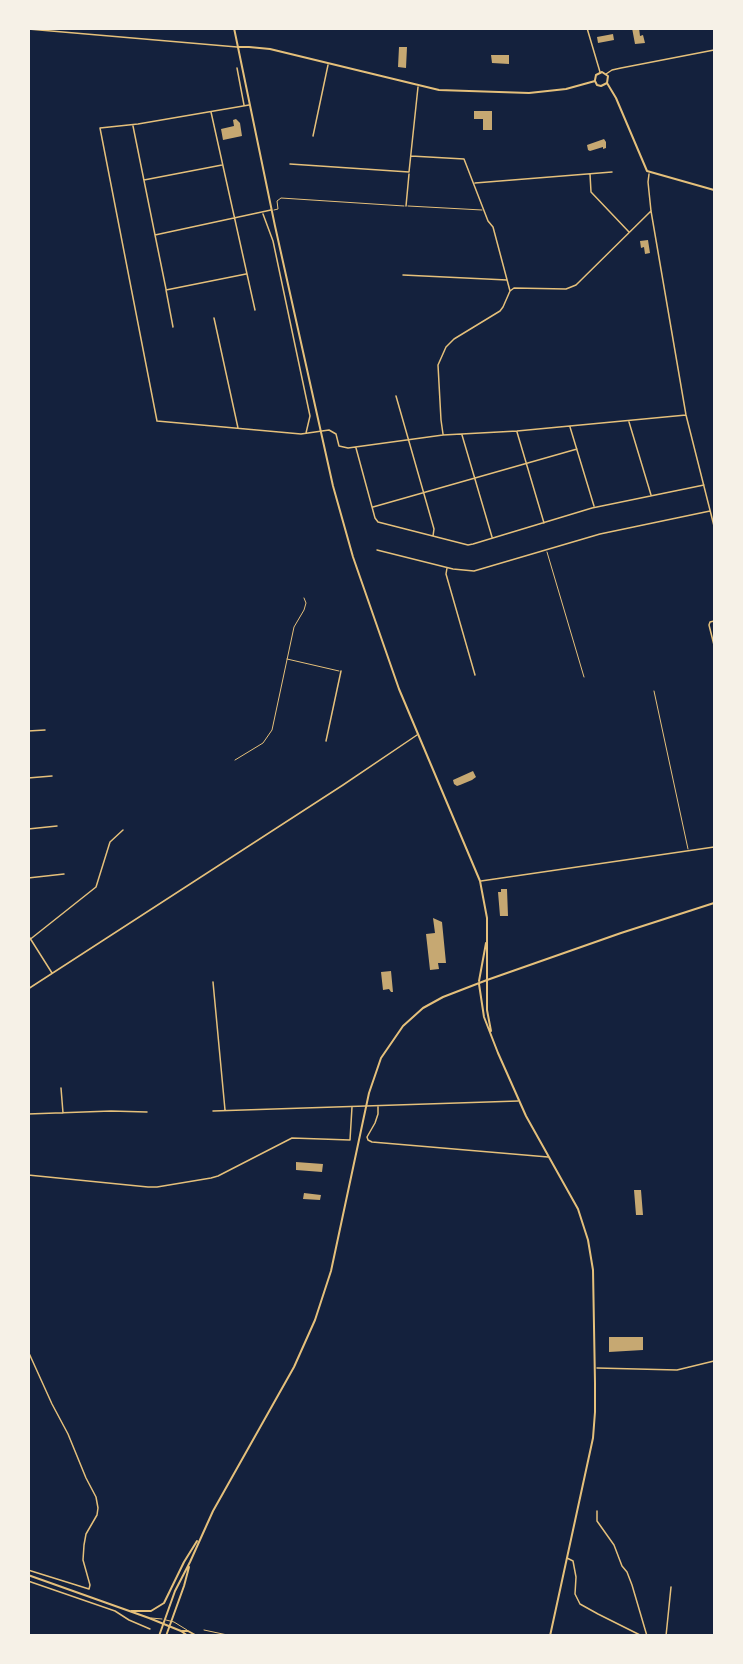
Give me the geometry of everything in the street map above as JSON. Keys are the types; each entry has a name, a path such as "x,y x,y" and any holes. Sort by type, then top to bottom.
{"main road":[{"path":"234,28 333,486 351,548 399,689 480,881 485,907 487,1010 491,1034"},
{"path":"238,47 270,49 418,86 447,91 529,93 559,90 595,81"},
{"path":"595,81 596,75 600,72 606,74 607,84 616,98 649,173 714,190"},
{"path":"595,81 601,86 607,84"},
{"path":"159,1635 175,1591 217,1503 294,1367 315,1320 331,1271 366,1106 379,1062 403,1026 432,1002 479,983 714,903"},
{"path":"487,940 479,983 483,1011 518,1101 575,1203 589,1245 594,1278 595,1412 593,1438 550,1635"},
{"path":"126,1610 147,1612 154,1610 166,1600 184,1562 202,1534"},
{"path":"166,1635 190,1562"},
{"path":"28,1575 197,1635"}],"street":[{"path":"587,28 600,72"},
{"path":"28,29 238,47"},
{"path":"606,74 621,68 714,50"},
{"path":"313,136 328,64"},
{"path":"237,68 244,106"},
{"path":"406,206 418,86"},
{"path":"250,104 100,128 157,421 306,434 329,430 334,431 341,447 355,447 443,435 570,427 686,415"},
{"path":"211,111 255,310"},
{"path":"133,124 173,327"},
{"path":"410,156 464,159 488,221 493,227 510,291 500,311 454,339 443,351 438,366 443,435"},
{"path":"144,180 223,164"},
{"path":"290,164 409,172"},
{"path":"474,183 612,172"},
{"path":"649,173 651,211 686,415 714,526"},
{"path":"590,174 591,192 630,232"},
{"path":"155,235 272,210"},
{"path":"510,291 514,288 562,289 573,287 651,211"},
{"path":"262,213 273,241 310,416 306,434"},
{"path":"166,290 246,274"},
{"path":"403,275 508,280"},
{"path":"214,318 238,429"},
{"path":"396,396 434,529 433,536"},
{"path":"629,422 651,496"},
{"path":"570,427 594,508"},
{"path":"517,431 544,523"},
{"path":"462,434 492,538"},
{"path":"355,447 376,520 380,524 468,545 594,508 704,485"},
{"path":"372,507 577,449"},
{"path":"377,550 447,568 476,570 600,534 710,511"},
{"path":"447,568 446,573 476,675"},
{"path":"714,621 709,625 714,645"},
{"path":"326,741 341,671"},
{"path":"28,731 45,730"},
{"path":"28,984 30,988 358,776 417,735"},
{"path":"28,778 52,776"},
{"path":"28,829 57,826"},
{"path":"30,940 96,887 110,842 123,830"},
{"path":"480,881 714,847"},
{"path":"28,878 64,874"},
{"path":"28,935 53,973"},
{"path":"213,982 225,1111"},
{"path":"61,1088 63,1113"},
{"path":"213,1111 518,1101"},
{"path":"378,1106 375,1123 367,1137 372,1142 550,1157"},
{"path":"28,1175 148,1187 215,1177 292,1138 350,1140 352,1107"},
{"path":"28,1114 147,1112"},
{"path":"28,1351 68,1434 96,1497 98,1508 97,1515 86,1534 84,1545 83,1560 90,1584 89,1589 28,1570"},
{"path":"595,1368 677,1370 714,1361"},
{"path":"597,1511 597,1521 614,1545 622,1566 627,1572 647,1635"},
{"path":"566,1558 573,1561 576,1577 575,1594 580,1604 642,1635"},
{"path":"28,1581 115,1611 150,1629"},
{"path":"666,1635 671,1587"}],"lane":[{"path":"272,210 278,209 277,201 281,198 484,210"},
{"path":"547,550 584,677"},
{"path":"235,760 263,743 272,730 294,627 306,603 304,597"},
{"path":"286,659 347,672"},
{"path":"654,691 689,851"},
{"path":"149,1618 174,1622 188,1633"},
{"path":"204,1630 232,1635"}],"building":[{"path":"632,28 639,28 640,36 643,35 645,43 635,44"},
{"path":"613,34 614,40 598,43 597,37"},
{"path":"399,47 407,47 406,68 398,67"},
{"path":"491,55 509,55 509,64 492,63"},
{"path":"474,111 492,111 492,130 483,130 483,119 474,119"},
{"path":"236,119 240,123 242,136 223,140 221,129 234,126 233,120"},
{"path":"604,139 606,148 588,150 587,145"},
{"path":"648,240 650,253 645,254 640,241"},
{"path":"473,771 476,777 472,780 457,786 454,784 453,780"},
{"path":"501,889 507,889 508,916 500,916 498,892 501,892"},
{"path":"433,918 442,922 446,963 438,963 439,969 430,970 426,934 435,933"},
{"path":"391,971 393,992 389,989 383,990 381,972"},
{"path":"296,1162 323,1164 322,1172 296,1170"},
{"path":"634,1190 641,1190 643,1215 636,1215"},
{"path":"304,1193 321,1195 320,1200 303,1199"},
{"path":"609,1337 643,1337 643,1350 609,1352"}]}
